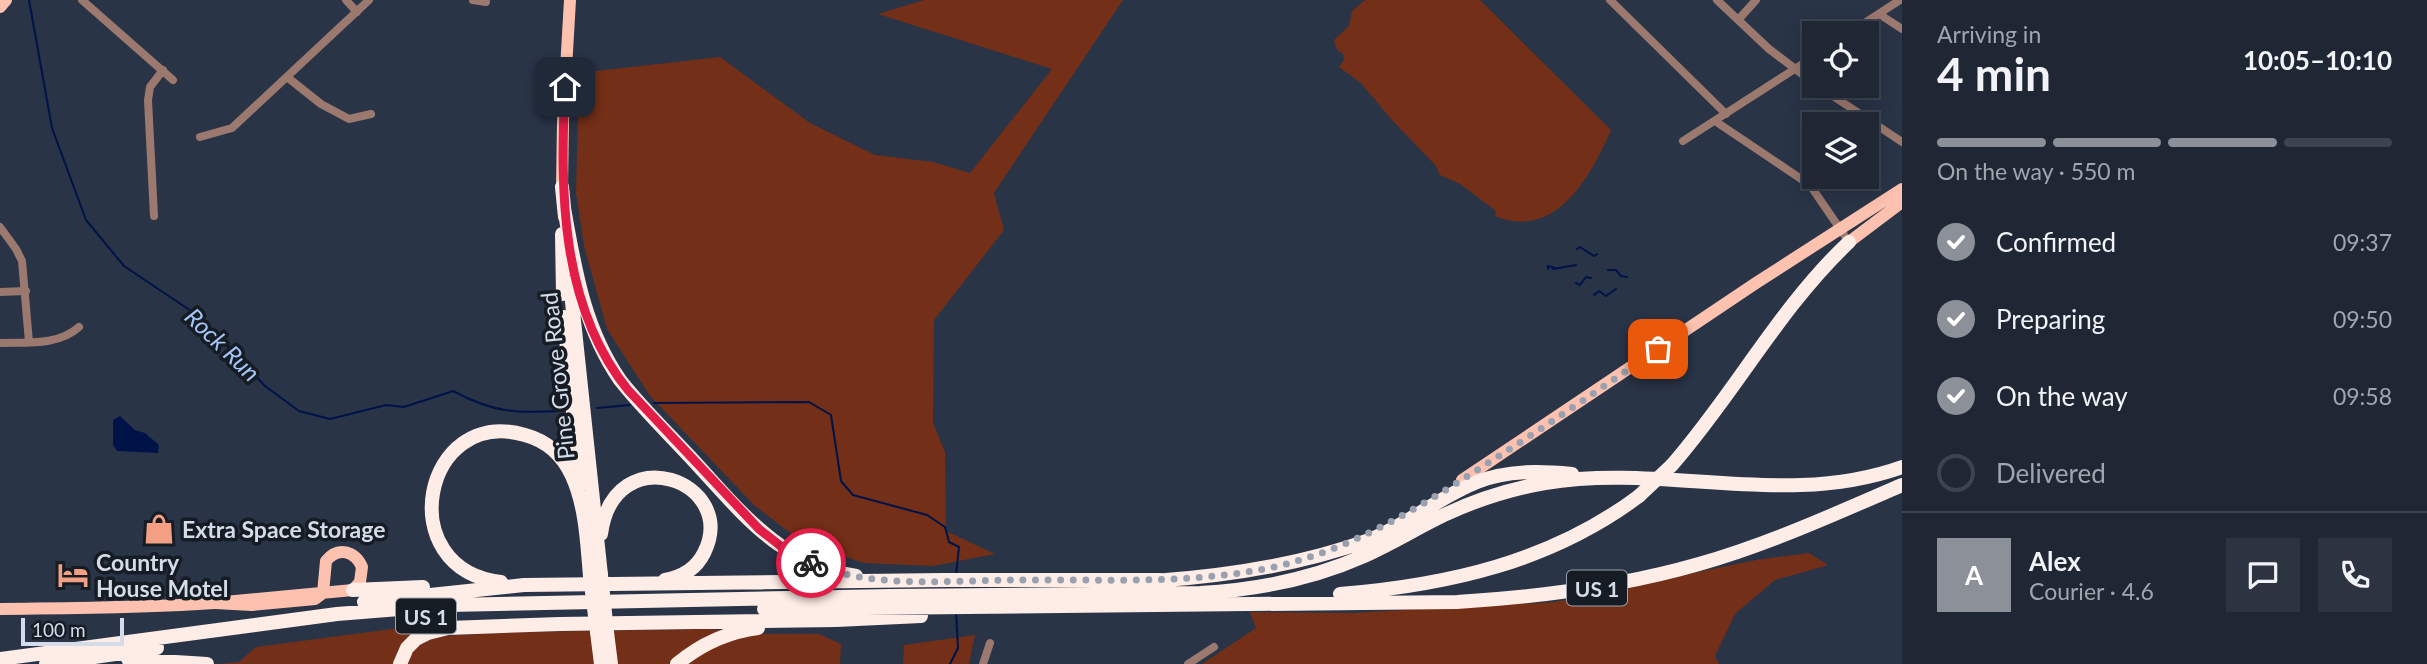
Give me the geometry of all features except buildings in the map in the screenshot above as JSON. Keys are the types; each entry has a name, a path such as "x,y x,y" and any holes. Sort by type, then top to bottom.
{"highway":[{"name":"Pine Grove Road","path":"562,187 576,351 599,559"},
{"name":"Pine Grove Road","path":"562,187 561,248 565,340 582,504"},
{"path":"564,208 576,279 587,316 605,357 628,390 750,521 787,551 817,565 836,572 906,581 941,597 1330,609 1457,601"},
{"path":"1276,602 1421,584 1506,564 1553,547 1604,521 1639,496 1672,465 1702,428 1792,302 1849,242"},
{"path":"524,585 496,582 472,573 456,563 444,550 433,526 430,509 433,485 445,462 457,448 481,436 505,432 528,436 550,447 571,474 582,504 596,575 602,632 611,664"},
{"path":"969,597 1015,589 1241,573 1276,566 1379,535 1470,485 1494,477 1541,472 1763,486 1815,486 1866,478 1902,467"},
{"path":"596,575 604,516 611,502 620,490 631,482 645,478 664,478 689,488 703,503 709,523 708,544 699,561 690,570 678,577 651,584"},
{"path":"677,664 707,643 738,631 836,620 941,597 1200,593 1252,589 1301,578 1350,562 1447,514 1497,495 1565,480 1633,479"},
{"path":"1329,551 1401,518 1462,480"},
{"name":"US 1","path":"969,597 1276,602 1457,601 1549,595 1674,571 1769,541 1902,485"},
{"path":"243,627 357,603 524,585 906,581"},
{"path":"352,590 468,585 490,588"},
{"name":"US 1","path":"0,659 374,610 449,604 941,597"},
{"name":"US 1","path":"46,664 338,624 424,616 941,597"},
{"path":"400,664 407,648 416,639 434,630 448,628 836,620"},
{"path":"594,664 602,632"},
{"path":"599,649 601,664"},
{"path":"74,660 158,659 207,664"}],"main road":[{"path":"0,7 6,0"},
{"name":"Pine Grove Road","path":"562,187 570,0"},
{"path":"1462,480 1902,189"},
{"path":"1849,242 1902,202"},
{"path":"0,609 215,603 323,593 352,590 360,582 362,568 355,556 342,552 333,554 326,561 323,593"}],"street":[{"path":"82,0 173,80"},
{"path":"346,0 357,12"},
{"path":"200,137 232,128 369,0"},
{"path":"473,0 486,2"},
{"path":"1610,0 1726,114"},
{"path":"1717,0 1802,75"},
{"path":"1738,20 1756,0"},
{"path":"1868,21 1900,0"},
{"path":"1879,14 1902,29"},
{"path":"1684,141 1802,64"},
{"path":"154,216 148,100 150,87 163,70"},
{"path":"287,76 321,104 349,119 371,114"},
{"path":"1836,98 1902,142"},
{"path":"1715,121 1810,185 1849,242"},
{"path":"0,227 22,261 29,341"},
{"path":"0,292 26,290"},
{"path":"0,343 64,338 79,327"},
{"path":"983,664 990,643"},
{"path":"1188,664 1214,647"}],"shaded area":[{"path":"924,0 1123,0 994,193 1004,230 934,320 933,423 945,452 946,531 995,554 933,566 864,563 803,543 754,505 650,396 607,329 584,246 576,193 579,73 720,57 810,123 875,155 933,162 970,173 1052,69 878,14"},
{"path":"1365,0 1480,0 1611,130 1582,184 1568,200 1553,212 1536,220 1517,221 1495,216 1496,211 1460,184 1440,175 1436,166 1361,83 1339,67 1344,60 1343,54 1337,50 1334,40 1349,26 1352,11"},
{"path":"120,416 135,430 145,433 159,445 158,453 117,451 113,445 113,420"},
{"path":"1809,553 1828,565 1775,580 1735,614 1715,656 1719,664 1202,664 1256,628 1250,612 1351,613 1555,602 1756,560"},
{"path":"422,625 442,636 706,629 768,634 819,634 841,644 840,664 218,664 239,662 256,647"},
{"path":"975,635 969,664 903,664 904,645"}],"waterway":[{"name":"Rock Run","path":"29,0 52,128 86,220 124,266 200,317 265,386 299,411 330,419 386,405 404,407 453,391 493,408 530,412 560,411"},
{"path":"1577,249 1580,247 1594,256 1597,254"},
{"path":"1553,269 1576,265"},
{"path":"1548,269 1548,266 1555,268"},
{"path":"1608,270 1616,270 1621,276 1627,277"},
{"path":"1576,283 1580,285 1586,277 1591,278"},
{"path":"1594,295 1599,291 1606,296 1616,289"},
{"name":"Rock Run","path":"654,403 809,402 831,415 841,481 853,495 927,515 945,527 949,542 959,547 956,575"},
{"name":"Rock Run","path":"597,408 630,405"},
{"name":"Rock Run","path":"950,664 958,648 956,612"}],"way so far":[{"path":"811,563 847,574 906,581 1161,580 1203,578 1276,566 1329,551 1385,526 1433,499 1658,349"}],"place":[{"name":"Extra Space Storage","path":"159,529"},
{"name":"Country House Motel","path":"73,575"}],"route":[{"path":"565,87 562,152 564,208 582,302 598,344 628,390 750,521 787,551 811,563"}]}
